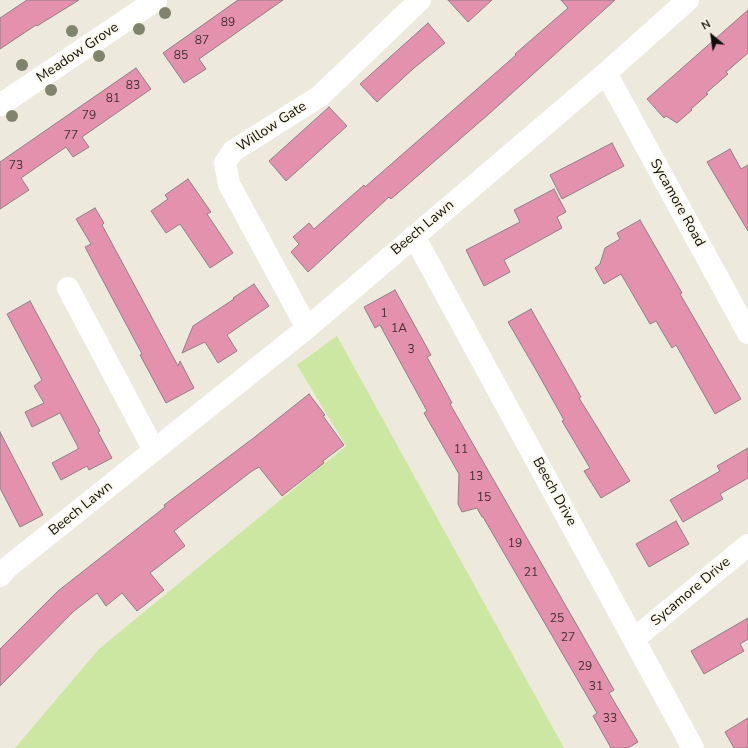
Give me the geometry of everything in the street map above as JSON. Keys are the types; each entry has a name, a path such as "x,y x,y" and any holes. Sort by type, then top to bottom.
{"street":[{"name":"Meadow Grove","path":"0,105 156,0"},
{"name":"Willow Gate","path":"307,328 228,184 225,163 233,151 320,96 420,0"},
{"name":"Beech Lawn","path":"3,566 154,450 307,328 606,73 688,0"},
{"name":"Sycamore Road","path":"606,73 748,333"},
{"name":"Beech Drive","path":"414,236 693,748"},
{"path":"68,288 154,450"},
{"name":"Sycamore Drive","path":"634,639 748,545"}],"green space":[{"path":"337,336 564,748 15,748 99,649 346,446 297,365"}],"building":[{"path":"27,0 79,0 37,26 36,25 0,49 0,18"},
{"path":"238,0 283,0 199,59 206,69 184,83 163,53"},
{"path":"448,0 492,0 468,22"},
{"path":"561,0 615,0 490,113 391,199 389,197 308,272 291,252 299,244 293,237 309,223 314,229 364,185 365,187 516,55 515,54 568,8"},
{"path":"748,10 748,53 726,72 728,74 706,93 708,94 677,123 666,116 664,118 647,99"},
{"path":"428,23 445,43 414,68 377,102 360,84"},
{"path":"136,68 151,89 82,137 89,147 73,157 66,147 21,178 29,190 0,209 0,162"},
{"path":"329,107 347,126 286,181 269,161"},
{"path":"612,143 624,166 562,199 550,175"},
{"path":"730,149 741,169 748,165 748,231 707,162"},
{"path":"188,179 211,212 207,214 233,253 210,268 180,224 166,233 151,211 168,199 165,195"},
{"path":"554,189 566,212 557,217 562,228 504,260 510,272 484,286 466,250 520,222 514,210"},
{"path":"95,208 104,223 102,225 178,366 180,361 194,388 166,403 140,355 142,354 85,247 91,244 76,219"},
{"path":"640,220 682,293 680,294 741,399 715,414 676,345 672,348 656,321 650,324 621,274 604,284 595,268 600,264 605,248 620,239 617,233"},
{"path":"254,284 269,306 227,335 237,351 218,363 205,342 182,353 193,326"},
{"path":"395,290 431,355 427,357 452,403 450,404 614,690 609,693 638,742 628,748 611,748 593,716 597,713 477,508 462,512 458,504 459,474 424,413 427,411 380,325 375,328 364,307"},
{"path":"30,301 100,431 98,432 112,458 89,470 87,466 61,480 52,463 78,449 78,447 60,413 32,427 25,412 44,403 34,386 42,380 7,314"},
{"path":"531,309 581,397 579,398 630,481 601,498 584,471 590,468 562,421 564,420 508,322"},
{"path":"309,394 325,415 323,416 344,445 282,496 259,467 252,471 174,531 185,546 150,573 164,590 137,611 122,593 106,606 97,593 73,612 0,686 0,649 58,591 165,507 164,505 251,440"},
{"path":"0,432 43,515 20,527 0,488"},
{"path":"748,448 748,478 720,494 723,499 683,522 670,500 720,471 717,466"},
{"path":"676,521 689,544 649,567 636,544"},
{"path":"748,618 748,639 740,644 744,651 704,674 691,651"},
{"path":"748,718 748,748 734,748 725,732"}]}
